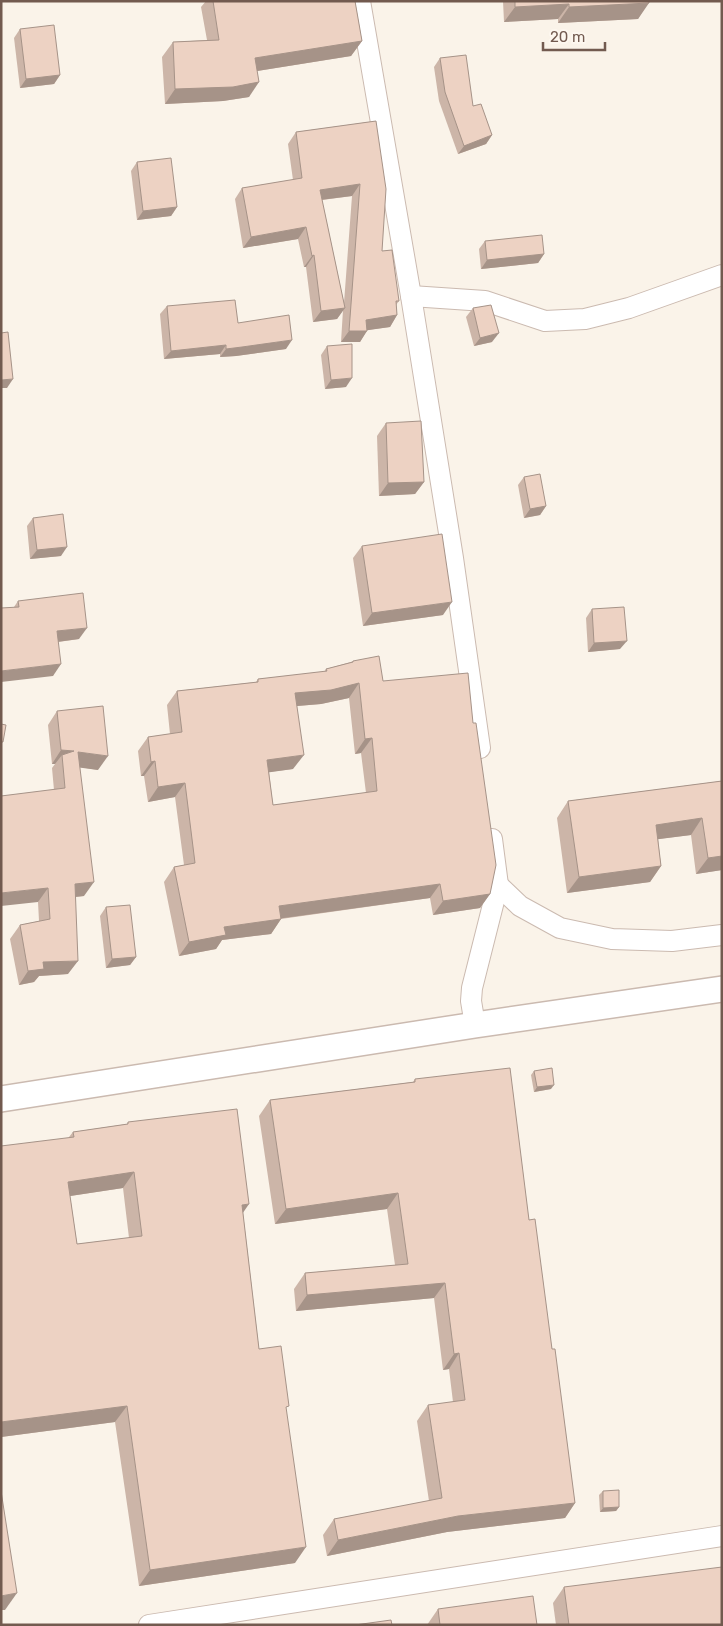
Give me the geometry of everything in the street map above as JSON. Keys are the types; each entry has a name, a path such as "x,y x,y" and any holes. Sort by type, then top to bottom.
{"street":[{"path":"360,1 411,296 453,558 483,771"},
{"path":"411,296 485,302 545,321 585,318 628,308 722,275"},
{"path":"475,1025 471,1001 472,988 498,886 490,820"},
{"path":"498,886 520,906 560,928 612,939 672,941 722,935"},
{"path":"1,1099 475,1025 722,989"},
{"path":"149,1625 722,1536"}],"building":[{"path":"213,1 355,1 362,41 255,58 259,82 233,87 175,89 173,42 219,40"},
{"path":"515,1 649,1 649,3 569,7 569,4 515,7"},
{"path":"54,25 60,75 26,79 20,29"},
{"path":"466,55 473,106 481,104 492,135 464,146 445,92 440,58"},
{"path":"376,121 386,189 382,251 392,250 399,301 396,301 397,315 366,320 367,331 349,331 360,184 320,190 345,308 321,311 314,255 312,256 306,227 251,237 242,188 302,178 296,132"},
{"path":"171,158 177,207 143,211 137,162"},
{"path":"542,235 544,254 487,260 485,241"},
{"path":"235,300 238,323 289,315 292,340 226,349 226,345 171,351 167,306"},
{"path":"491,305 499,333 480,338 473,308"},
{"path":"8,332 13,379 1,380 1,333"},
{"path":"352,344 352,378 331,380 327,346"},
{"path":"421,421 424,482 388,483 386,423"},
{"path":"540,474 546,506 530,509 524,477"},
{"path":"63,514 67,547 37,550 33,518"},
{"path":"442,534 452,602 372,613 362,546"},
{"path":"83,593 87,628 57,631 61,664 1,671 1,608 19,607 18,601"},
{"path":"624,607 627,641 594,643 592,609"},
{"path":"379,656 383,681 468,673 473,723 476,723 496,865 490,894 443,901 440,884 279,906 281,919 224,927 226,935 189,942 174,867 195,863 185,783 158,787 155,761 151,762 148,737 182,732 177,691 258,682 258,679 327,671 326,669","holes":["359,683 365,739 372,738 377,791 273,805 267,760 304,755 295,693 331,690"]},
{"path":"103,706 108,756 78,752 94,882 75,884 78,961 43,962 44,969 28,971 20,925 50,919 48,888 1,893 1,796 65,788 62,755 74,751 61,750 57,711"},
{"path":"1,724 6,725 3,742 1,742"},
{"path":"722,781 722,856 708,858 702,818 656,825 661,866 579,877 568,801"},
{"path":"130,905 136,957 112,959 106,907"},
{"path":"510,1068 529,1220 535,1219 552,1349 555,1349 575,1503 458,1516 338,1540 334,1519 442,1498 428,1405 465,1400 459,1353 454,1354 445,1283 307,1295 305,1273 408,1264 398,1193 286,1209 270,1100 415,1082 415,1079"},
{"path":"552,1068 554,1085 537,1087 534,1071"},
{"path":"237,1109 249,1204 242,1205 259,1349 281,1346 289,1406 286,1407 306,1547 150,1570 127,1406 1,1422 1,1146 74,1137 73,1132 128,1124 128,1122","holes":["134,1172 142,1236 77,1244 68,1182"]},
{"path":"619,1490 619,1507 603,1508 603,1491"},
{"path":"1,1491 17,1593 1,1596"},
{"path":"722,1567 722,1625 569,1625 564,1587"},
{"path":"533,1596 537,1625 440,1625 438,1609"},
{"path":"391,1620 392,1625 355,1625"}]}
